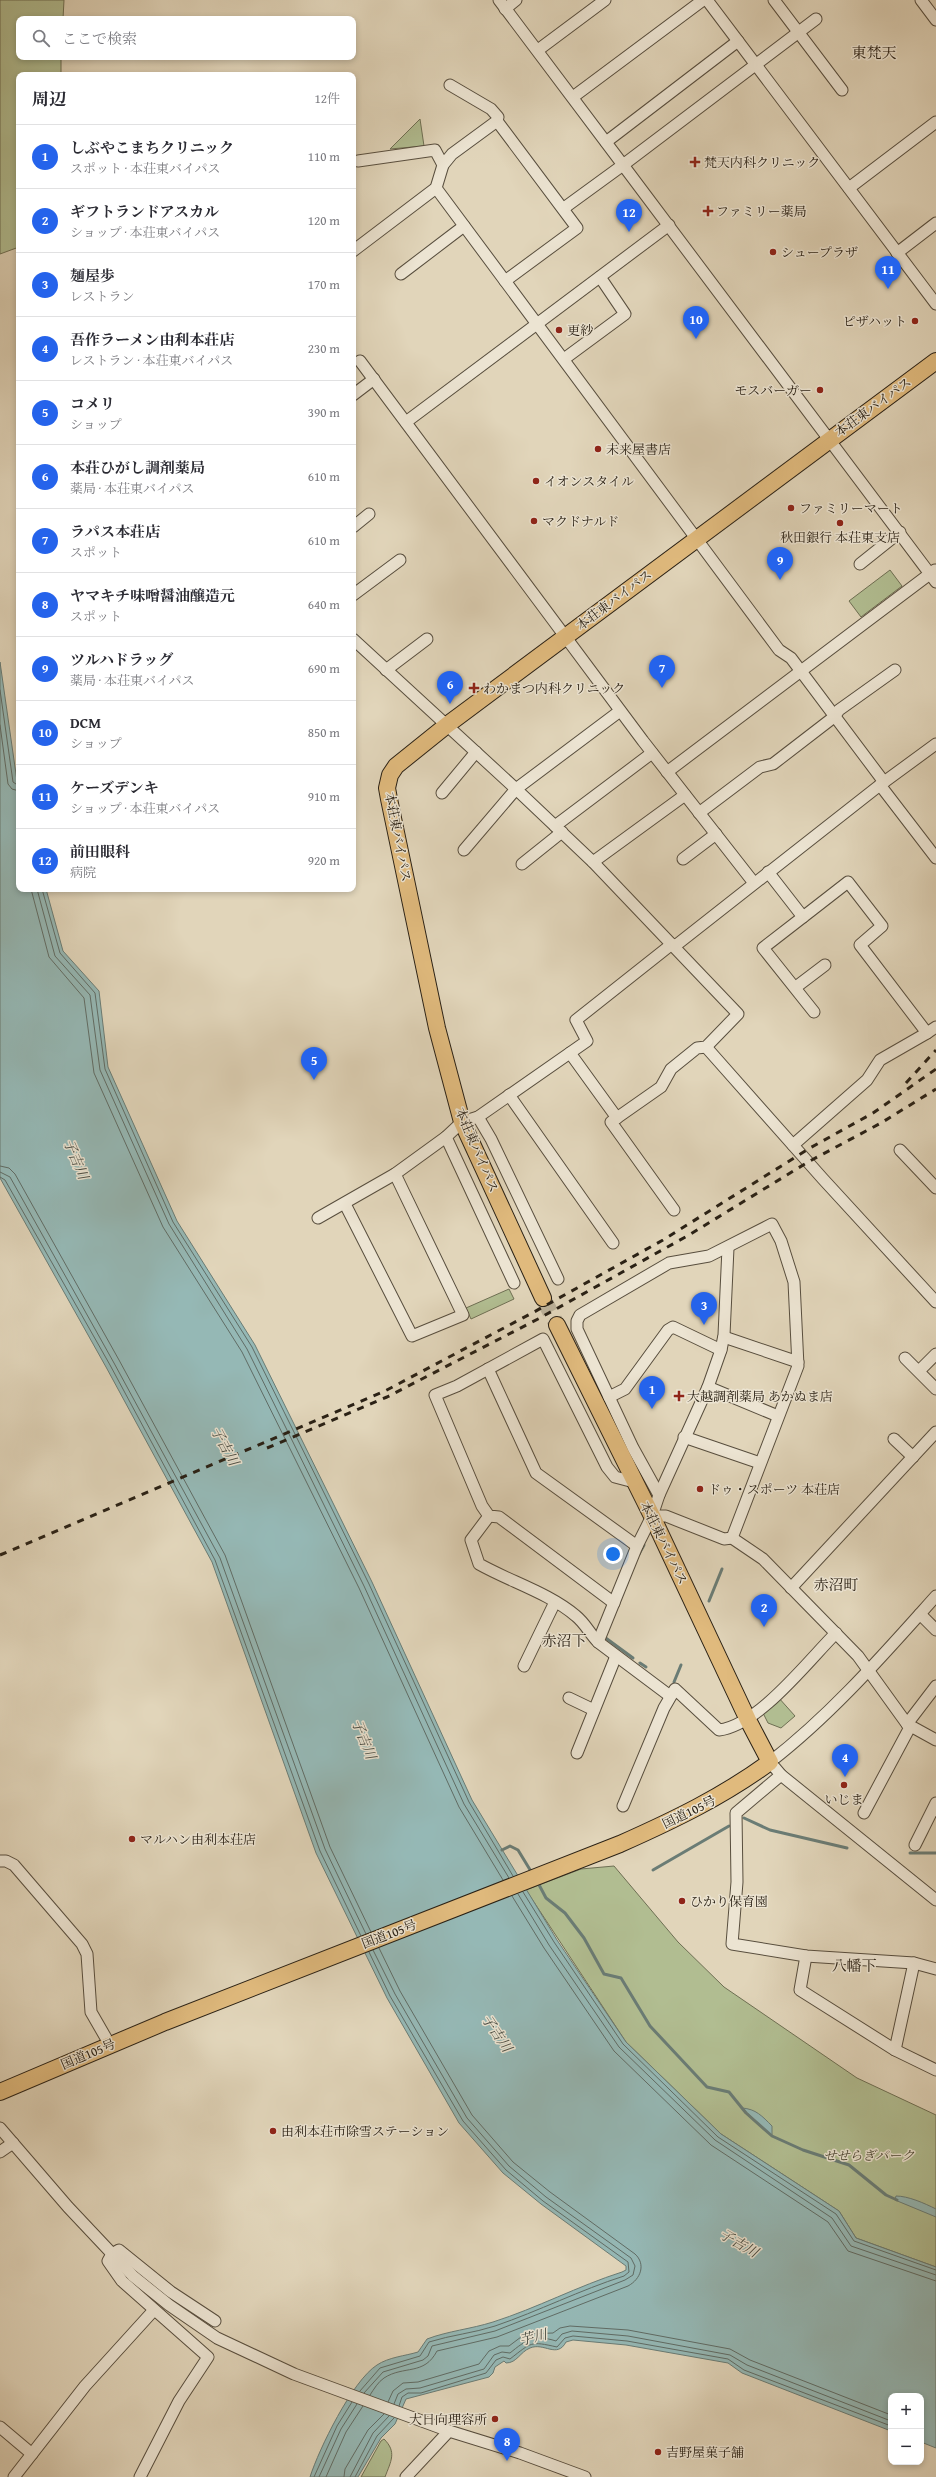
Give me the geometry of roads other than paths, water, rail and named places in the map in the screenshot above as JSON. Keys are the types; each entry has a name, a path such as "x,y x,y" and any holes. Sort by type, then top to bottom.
{"highway":[{"name":"本荘東バイパス","path":"543,1298 462,1122 437,1028 387,788 390,775 396,766 447,725 936,360"},
{"name":"本荘東バイパス","path":"557,1325 652,1516 748,1720 770,1762"},
{"name":"国道105号","path":"0,2092 110,2045 259,1985 620,1844 694,1811 735,1788 770,1762"}],"street":[{"path":"516,0 502,4 898,530 934,575 800,670 667,772"},
{"path":"538,50 604,0"},
{"path":"573,97 702,0"},
{"path":"707,0 897,253 934,299"},
{"path":"774,0 842,90"},
{"path":"921,0 936,20"},
{"path":"564,208 816,19"},
{"path":"606,142 738,41"},
{"path":"450,85 491,109 498,117 497,121 564,208 577,228 505,281"},
{"path":"356,250 436,188 443,165 452,154 497,121"},
{"path":"849,188 936,122"},
{"path":"358,161 435,150 443,165"},
{"path":"436,188 779,650 790,658 800,670 935,855"},
{"path":"897,253 936,223"},
{"path":"406,422 669,225"},
{"path":"401,274 464,226"},
{"path":"564,359 626,314 600,277"},
{"path":"360,360 652,753 754,883"},
{"path":"356,393 374,379"},
{"path":"356,525 369,514"},
{"path":"860,564 898,530"},
{"path":"356,593 400,560"},
{"path":"386,670 427,639"},
{"path":"356,642 516,788 593,862 738,1014 706,1048 697,1048 671,1069 661,1087 611,1122 674,1210"},
{"path":"700,813 760,767 773,764 834,717 839,710 895,670"},
{"path":"464,850 516,788 620,710"},
{"path":"318,1218 345,1204 394,1174 446,1137 462,1122 478,1117 587,1041 576,1020 936,744"},
{"path":"442,793 476,752"},
{"path":"522,864 558,829 652,753"},
{"path":"593,862 685,795"},
{"path":"683,859 716,834"},
{"path":"768,872 803,918"},
{"path":"793,1145 867,1080 880,1060 931,1030 860,945 882,926 848,882 763,948 796,987 814,1012"},
{"path":"796,987 825,965"},
{"path":"706,1048 936,1302"},
{"path":"570,1053 616,1118"},
{"path":"509,1095 613,1243"},
{"path":"478,1117 491,1139 558,1279"},
{"path":"446,1137 514,1283"},
{"path":"900,1150 936,1188"},
{"path":"345,1204 412,1336 463,1315 394,1174"},
{"path":"659,1495 633,1448 577,1329 577,1321 580,1315 669,1263 710,1256 772,1224 781,1241 794,1282 798,1362 732,1538"},
{"path":"598,1642 684,1437 708,1387 721,1350 724,1337 728,1248"},
{"path":"609,1397 625,1389 668,1330 674,1327 721,1350"},
{"path":"724,1337 798,1362"},
{"path":"614,1603 499,1517 489,1516 482,1506 435,1395 543,1340 607,1467 616,1477 634,1482"},
{"path":"919,1371 936,1354"},
{"path":"905,1358 936,1389"},
{"path":"488,1369 536,1473 637,1546"},
{"path":"708,1387 778,1416"},
{"path":"791,1588 936,1432"},
{"path":"684,1437 760,1463"},
{"path":"894,1438 913,1457"},
{"path":"489,1516 471,1540 479,1564 555,1602 578,1617 589,1634 598,1642 670,1696"},
{"path":"652,1516 666,1516 724,1538 732,1538 763,1559 836,1633 869,1670 908,1725 936,1740"},
{"path":"936,1596 869,1670 794,1744 770,1762 781,1775 936,1900"},
{"path":"524,1666 555,1602"},
{"path":"920,1614 936,1630"},
{"path":"623,1806 670,1696 676,1689 719,1730 732,1728 748,1720 763,1708 836,1633"},
{"path":"577,1753 616,1656"},
{"path":"864,1813 908,1725 936,1686"},
{"path":"569,1698 594,1710"},
{"path":"781,1775 736,1813 737,1882 732,1944 806,1956 914,1963 936,1969"},
{"path":"915,1845 936,1803"},
{"path":"0,1862 6,1861 14,1865 82,1944 87,1954 91,2012 110,2045"},
{"path":"806,1956 800,1990 895,2050 936,2070"},
{"path":"895,2050 914,1963"},
{"path":"0,2128 14,2142 68,2207 133,2276 169,2305 225,2342 294,2374 437,2425 449,2431 520,2453 585,2477"},
{"path":"0,2152 14,2142"},
{"path":"140,2477 179,2401 208,2357 122,2282 108,2261 112,2254 119,2250 171,2292 215,2321"},
{"path":"14,2477 85,2386 154,2310"},
{"path":"0,2428 32,2454"},
{"path":"406,2477 449,2431"}],"water":[{"path":"0,662 16,774 16,892 47,892 63,951 99,991 108,1067 177,1221 255,1345 372,1582 472,1800 557,1940 626,2042 721,2134 839,2211 856,2238 936,2267 936,2448 924,2443 924,2393 888,2393 888,2430 742,2373 728,2363 626,2345 573,2340 566,2342 559,2349 554,2350 540,2347 530,2348 510,2363 506,2363 504,2361 495,2367 493,2373 489,2377 406,2399 395,2424 381,2438 358,2477 310,2477 329,2433 347,2400 367,2373 377,2365 392,2358 418,2352 427,2339 485,2324 542,2304 622,2272 626,2270 626,2266 541,2204 503,2173 459,2123 387,1998 316,1853 212,1562 106,1367 0,1178"},
{"path":"742,2108 755,2111 765,2119 772,2126 772,2136"},
{"path":"896,2196 921,2202 936,2209 936,2217 895,2200"}],"waterway":[{"path":"639,1554 644,1545"},
{"path":"709,1601 722,1569"},
{"path":"603,1636 633,1658"},
{"path":"640,1663 646,1667"},
{"path":"674,1682 681,1665"},
{"path":"744,1818 770,1830 847,1848"},
{"path":"653,1870 729,1826"},
{"path":"502,1850 510,1846 518,1850 532,1873"},
{"path":"910,1853 936,1853"},
{"path":"537,1881 546,1898 565,1913 584,1938 604,1974 621,1978 650,2026 707,2087 729,2092 746,2113 772,2136 803,2150 849,2165 886,2195 897,2200"}],"tunnel":[{"path":"543,1298 557,1325"}],"railway":[{"path":"906,1083 936,1050"},
{"path":"0,1555 385,1391 534,1312 663,1240 810,1148 873,1113 936,1069"},
{"path":"267,1448 387,1397 538,1319 689,1235 808,1162 881,1123 936,1089"}],"place":[{"name":"梵天内科クリニック","path":"695,162"},
{"name":"ファミリー薬局","path":"708,211"},
{"name":"前田眼科","path":"629,232"},
{"name":"シュープラザ","path":"773,252"},
{"name":"ケーズデンキ","path":"888,289"},
{"name":"ピザハット","path":"915,321"},
{"name":"更紗","path":"559,330"},
{"name":"DCM","path":"696,339"},
{"name":"モスバーガー","path":"820,390"},
{"name":"未来屋書店","path":"598,449"},
{"name":"イオンスタイル","path":"536,481"},
{"name":"ファミリーマート","path":"791,508"},
{"name":"マクドナルド","path":"534,521"},
{"name":"秋田銀行 本荘東支店","path":"840,523"},
{"name":"ツルハドラッグ","path":"780,580"},
{"name":"わかまつ内科クリニック","path":"474,688"},
{"name":"ラパス本荘店","path":"662,688"},
{"name":"本荘ひがし調剤薬局","path":"450,704"},
{"name":"コメリ","path":"314,1080"},
{"name":"麺屋歩","path":"704,1325"},
{"name":"大越調剤薬局 あかぬま店","path":"679,1396"},
{"name":"しぶやこまちクリニック","path":"652,1409"},
{"name":"ドゥ・スポーツ 本荘店","path":"700,1489"},
{"name":"ギフトランドアスカル","path":"764,1627"},
{"name":"吾作ラーメン由利本荘店","path":"845,1777"},
{"name":"いじま","path":"844,1785"},
{"name":"マルハン由利本荘店","path":"132,1839"},
{"name":"ひかり保育園","path":"682,1901"},
{"name":"由利本荘市除雪ステーション","path":"273,2131"},
{"name":"大日向理容所","path":"495,2419"},
{"name":"吉野屋菓子舗","path":"658,2452"},
{"name":"ヤマキチ味噌醤油醸造元","path":"507,2461"}],"district":[{"name":"東梵天","path":"874,52"},
{"name":"赤沼町","path":"836,1584"},
{"name":"赤沼下","path":"564,1640"},
{"name":"八幡下","path":"854,1965"}],"water label":[{"name":"子吉川","path":"76,1159"},
{"name":"子吉川","path":"225,1446"},
{"name":"子吉川","path":"364,1739"},
{"name":"子吉川","path":"497,2033"},
{"name":"子吉川","path":"739,2243"},
{"name":"芋川","path":"533,2337"}],"park label":[{"name":"せせらぎパーク","path":"869,2155"}]}
